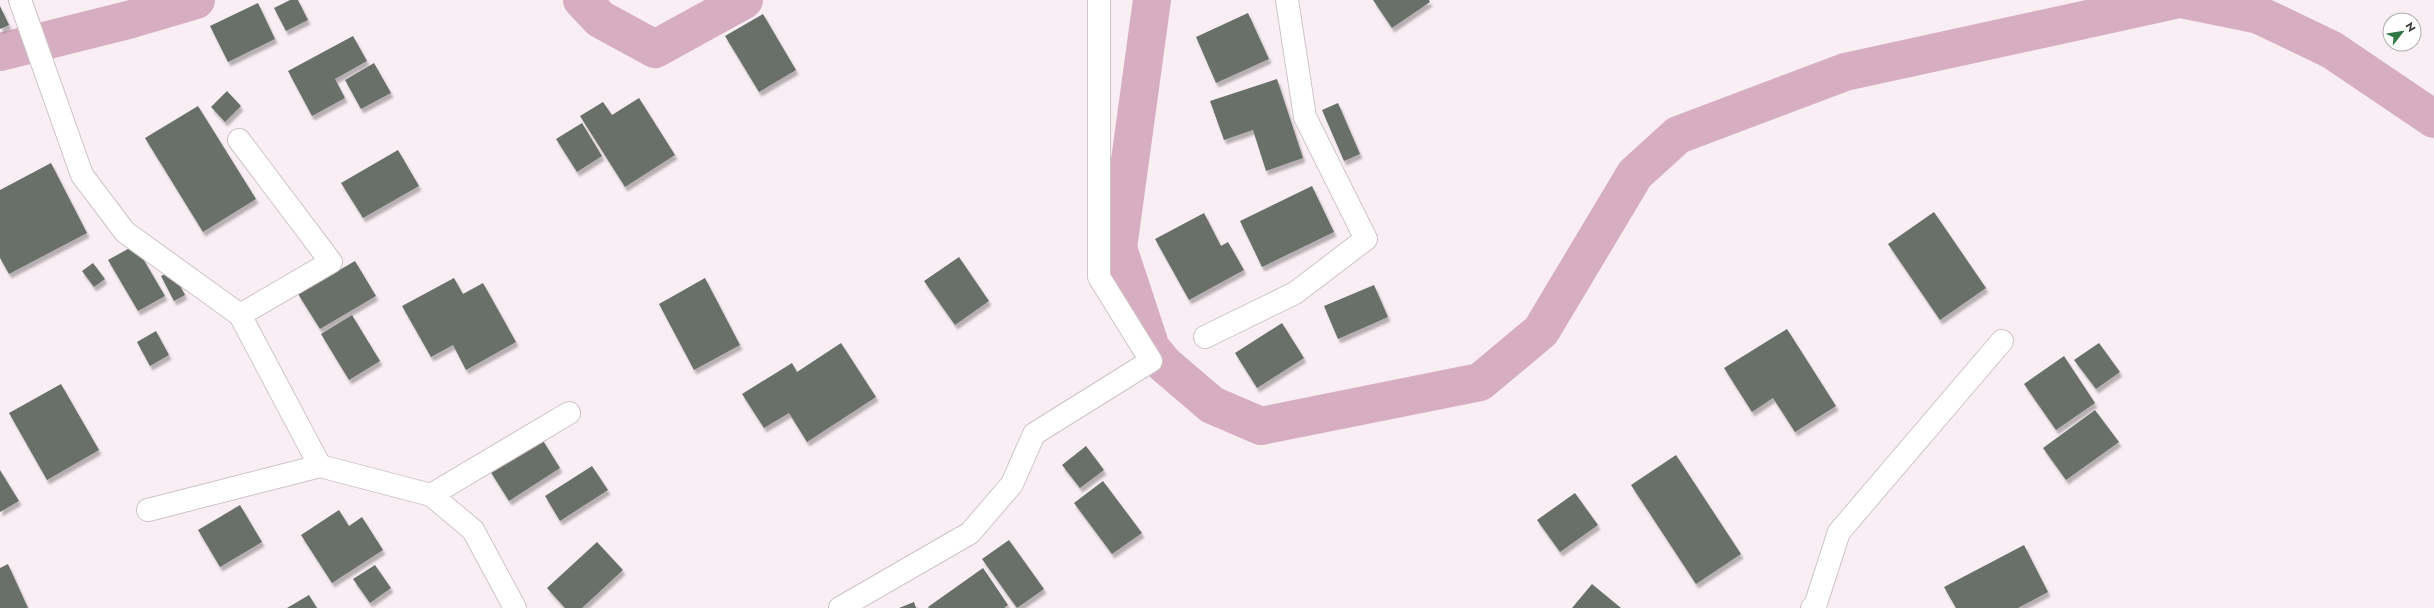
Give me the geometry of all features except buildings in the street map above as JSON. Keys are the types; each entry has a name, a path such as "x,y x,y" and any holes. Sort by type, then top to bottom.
{"street":[{"path":"20,0 82,175 125,232 240,315 320,466"},
{"path":"840,608 970,533 1012,484 1034,434 1151,361 1099,277 1098,0"},
{"path":"1205,338 1295,293 1366,239 1304,117 1287,0"},
{"path":"239,140 331,262 240,315"},
{"path":"1812,608 1815,606 1839,532 2002,341"},
{"path":"431,495 569,413"},
{"path":"148,510 320,466 431,495 473,530 515,608"}],"waterway":[{"path":"0,52 128,20 196,0"},
{"path":"582,0 600,19 655,49 744,0"},
{"path":"1152,0 1118,248 1151,348 1164,364 1212,405 1261,426 1480,382 1541,331 1635,174 1678,135 1845,72 2175,0"},
{"path":"2185,0 2259,15 2332,50 2434,119"}]}
